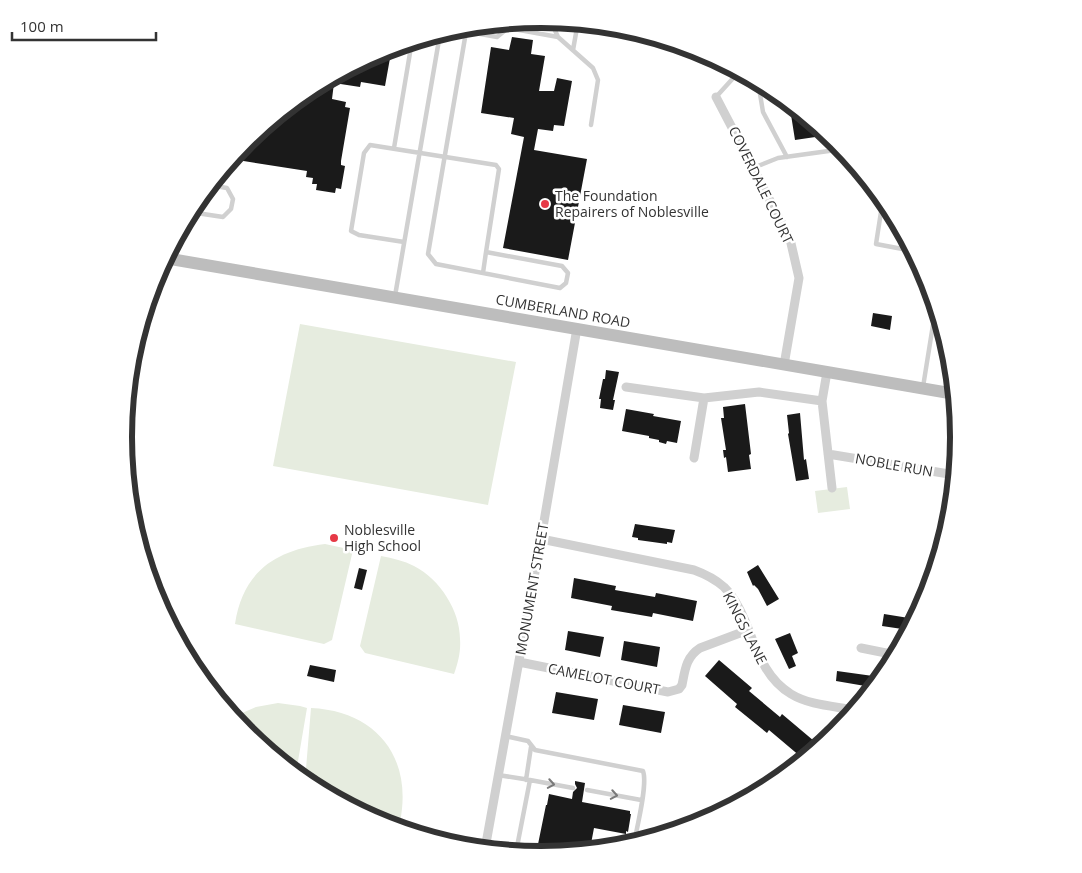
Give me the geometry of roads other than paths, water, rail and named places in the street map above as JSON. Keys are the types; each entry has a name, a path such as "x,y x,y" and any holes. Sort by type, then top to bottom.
{"street":[{"name":"COVERDALE COURT","path":"716,97 790,239 798,278 784,365"},
{"name":"CUMBERLAND ROAD","path":"173,259 948,393"},
{"name":"MONUMENT STREET","path":"485,842 541,539 577,328"},
{"path":"828,372 822,401 832,488"},
{"path":"626,387 704,398 759,392 822,401"},
{"path":"694,458 704,398"},
{"name":"NOBLE RUN","path":"828,454 948,474"},
{"name":"KINGS LANE","path":"541,539 694,570 714,579 725,588 739,610 762,664 780,686 790,694 812,702 847,709"},
{"name":"CAMELOT COURT","path":"519,662 674,692 682,685 685,667 695,651 748,630"},
{"path":"861,648 888,653"}],"lane":[{"path":"510,28 558,37"},
{"path":"554,28 558,37 593,68 598,80 591,125"},
{"path":"473,33 497,37 507,29"},
{"path":"573,50 577,29"},
{"path":"466,34 428,254 436,264 560,288 566,283 568,273 562,266 486,252"},
{"path":"395,297 438,40"},
{"path":"394,148 411,49"},
{"path":"716,97 735,76"},
{"path":"759,91 763,112 787,157"},
{"path":"404,242 358,235 351,231 364,153 370,145 496,165 499,169 482,273"},
{"path":"753,168 778,158 833,150"},
{"path":"198,213 222,217 231,209 233,199 226,188 218,187"},
{"path":"882,210 876,244 902,249 902,246"},
{"path":"922,389 933,322"},
{"path":"505,736 528,741 535,750 642,771 644,776 635,835"},
{"path":"517,845 528,780 531,747"},
{"path":"498,775 573,788"},
{"path":"587,790 641,800"}],"place":[{"name":"The Foundation Repairers of Noblesville","path":"545,204"},
{"name":"Noblesville High School","path":"334,538"}]}
